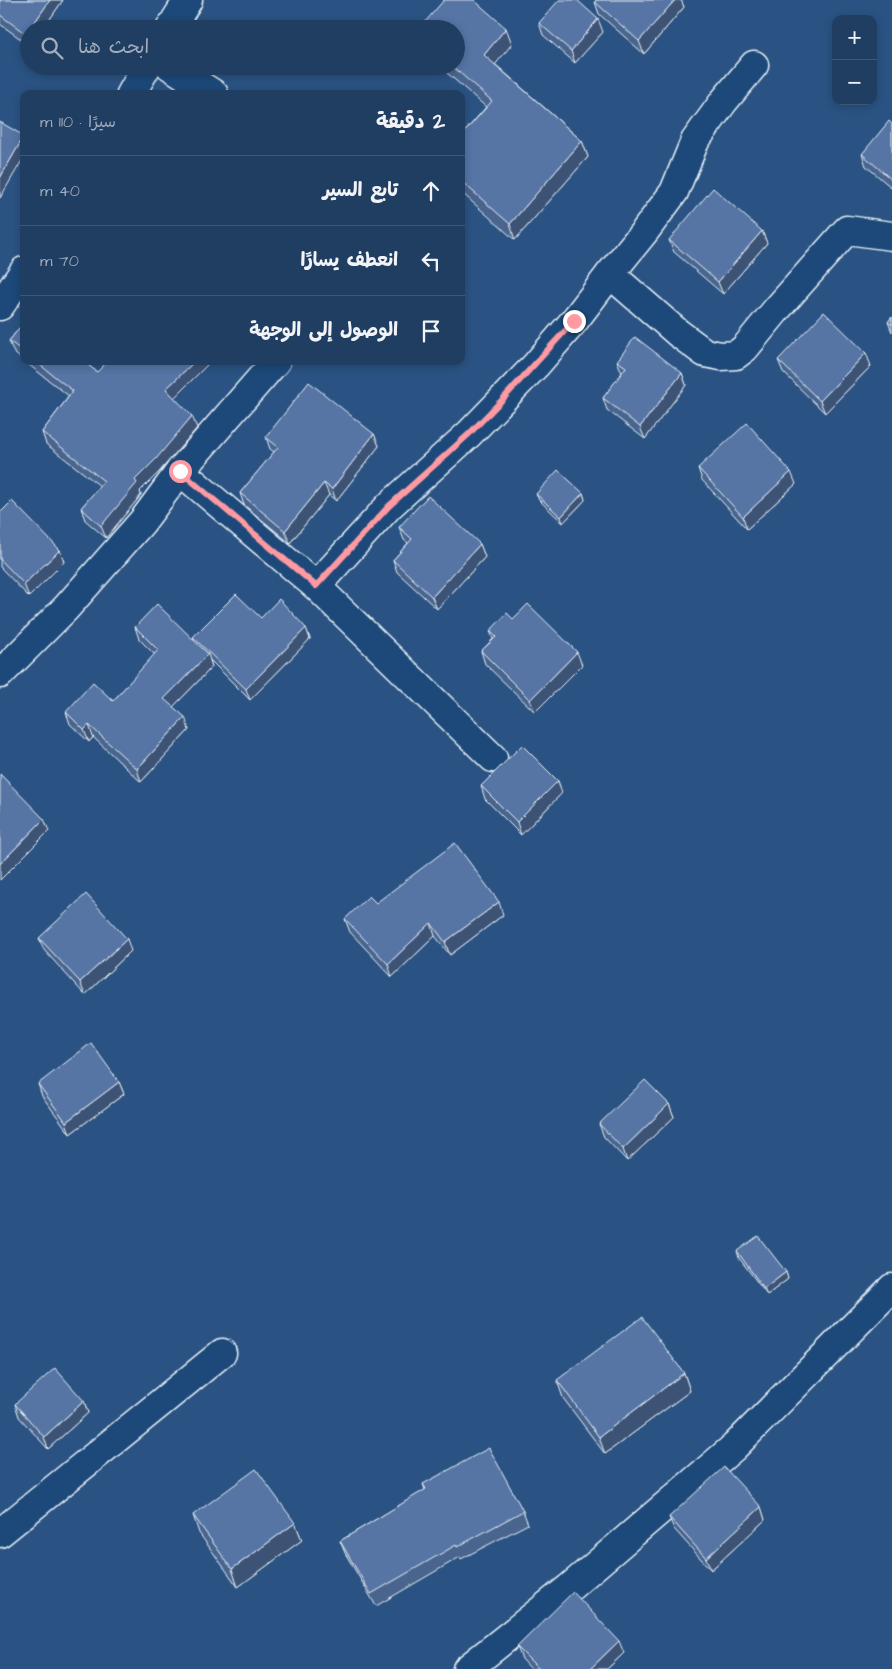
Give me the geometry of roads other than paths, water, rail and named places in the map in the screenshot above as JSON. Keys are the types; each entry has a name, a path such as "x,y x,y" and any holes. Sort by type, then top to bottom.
{"street":[{"path":"176,20 188,0"},
{"path":"316,586 389,506 469,434 530,372 574,321 674,192 694,141 724,101 754,66"},
{"path":"133,90 143,75"},
{"path":"184,75 208,90"},
{"path":"610,274 678,333 705,353 721,356 736,355 749,343 847,230 892,236"},
{"path":"0,306 20,277"},
{"path":"0,674 66,608 142,522 180,471 273,365"},
{"path":"180,471 316,586 493,758"},
{"path":"466,1669 569,1588 734,1447 892,1288"},
{"path":"0,1533 222,1353"}]}
